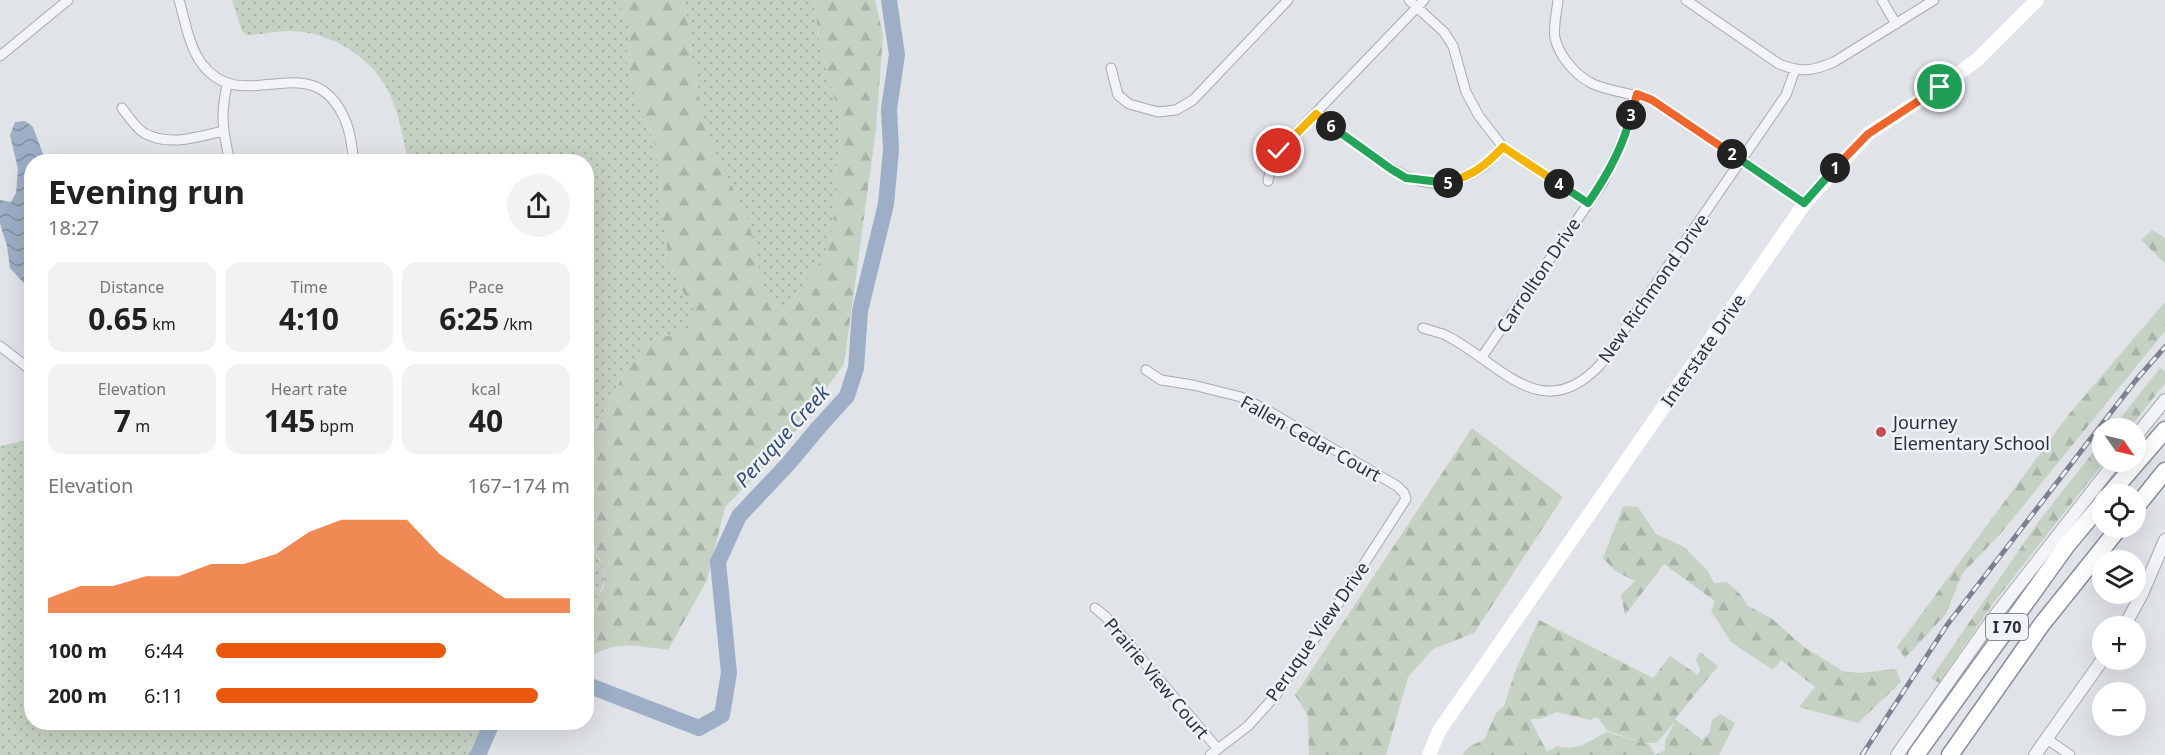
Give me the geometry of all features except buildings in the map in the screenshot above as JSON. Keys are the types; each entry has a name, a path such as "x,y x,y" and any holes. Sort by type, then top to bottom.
{"highway":[{"path":"2118,484 2165,430"},
{"path":"2146,495 2165,471"},
{"name":"I 70","path":"1916,755 2060,554 2092,515"},
{"name":"I 70","path":"1950,755 2042,624 2111,538"}],"main road":[{"name":"Interstate Drive","path":"1429,755 1439,731 1804,203 1868,134 1978,59 2037,0"}],"street":[{"path":"0,56 68,0"},
{"path":"179,0 195,52 210,73 227,85 252,87 289,81 310,84 327,93 337,105 346,123 352,154"},
{"path":"1111,68 1118,95 1129,104 1158,112 1176,110 1193,100 1288,0"},
{"path":"1409,0 1420,4 1453,46 1466,92 1479,116 1503,147 1588,203"},
{"path":"1558,0 1555,37 1563,56 1576,73 1593,84 1637,94 1652,100 1804,203"},
{"path":"1686,0 1779,64 1795,70 1817,69 1834,62 1934,0"},
{"path":"1882,0 1896,24"},
{"path":"1268,181 1270,165 1279,151 1420,4"},
{"name":"New Richmond Drive","path":"1423,328 1448,336 1528,388 1546,391 1569,388 1588,378 1600,365 1786,95 1795,70"},
{"path":"227,85 222,107 223,131 229,154"},
{"name":"Carrollton Drive","path":"1481,358 1604,181 1629,125 1637,94"},
{"path":"122,108 143,132 162,139 183,140 223,131"},
{"path":"1316,114 1391,169 1406,178 1427,182 1448,183 1467,176 1485,166 1503,147"},
{"path":"0,346 24,365"},
{"name":"Fallen Cedar Court","path":"1146,370 1161,380 1241,397 1368,467 1404,493"},
{"path":"2146,424 2165,400"},
{"path":"1897,755 1994,617 2107,472"},
{"name":"Peruque View Drive","path":"1214,752 1248,726 1290,676 1402,508 1406,499 1404,493"},
{"path":"2130,616 2165,540"},
{"name":"Prairie View Court","path":"1095,608 1106,617 1214,752"},
{"path":"2035,755 2095,670"},
{"path":"2047,739 2070,755"}],"green space":[{"path":"232,0 617,0 629,26 627,66 656,149 668,259 681,289 695,311 688,330 647,342 629,365 594,429 594,154 406,154 394,104 387,88 366,62 352,51 337,42 304,32 282,31 246,35 242,31"},
{"path":"617,0 684,0 695,78 709,136 719,162 746,215 759,271 767,293 783,312 828,251 834,217 840,118 820,46 814,0 875,0 883,35 876,129 844,364 783,448 725,507 707,580 668,650 625,646 606,649 594,655 594,602 604,587 605,573 600,559 594,552 594,429 629,365 647,342 688,330 695,311 681,289 668,259 656,149 627,66 629,26"},
{"path":"684,0 814,0 820,46 840,118 834,218 828,251 783,312 767,293 759,271 749,224 715,154 703,118"},
{"path":"2152,230 2165,238 2165,263 2141,240"},
{"path":"2165,302 2165,331 2094,418 2092,418 2092,421 2001,533 1962,574 1946,614 1905,658 1897,647 2070,413"},
{"path":"2160,368 2165,371 2165,383 2138,418 2121,418"},
{"path":"1472,428 1563,497 1474,633 1433,649 1408,677 1386,755 1309,755 1308,716 1295,695"},
{"path":"24,441 24,730 475,730 466,755 0,755 0,446"},
{"path":"2092,454 2092,472 2096,472 1994,602 1939,683 1931,678 2039,521"},
{"path":"1623,506 1638,507 1656,534 1684,547 1708,571 1714,583 1727,582 1740,594 1748,606 1771,618 1804,647 1843,671 1859,673 1896,669 1901,682 1858,723 1799,707 1815,687 1781,660 1773,670 1731,642 1711,611 1715,601 1664,564 1625,615 1621,595 1635,581 1615,571 1603,558"},
{"path":"594,552 601,563 605,578 594,601"},
{"path":"1539,620 1653,678 1670,656 1698,675 1700,669 1696,660 1700,652 1718,666 1675,719 1702,740 1710,732 1712,720 1720,714 1735,723 1719,755 1655,755 1462,755 1470,746 1484,740 1496,713 1504,706 1516,669","holes":["1557,712 1590,720 1597,717 1608,731 1644,743 1657,743 1675,721 1665,741 1665,750 1655,755 1650,745 1607,732 1577,747 1557,746 1547,752 1530,719 1540,719"]},
{"path":"475,730 483,730 474,755 466,755"}],"water":[{"path":"25,121 33,127 43,154 24,154 24,283 10,268 7,246 0,224 0,200 11,202 16,193 18,169 10,135 15,122"}],"waterway":[{"name":"Peruque Creek","path":"594,688 699,728 722,715 729,673 718,562 739,516 847,396 856,368 860,311 886,204 891,150 889,109 897,55 889,0"},
{"name":"Peruque Creek","path":"478,755 489,730"}],"railway":[{"path":"1862,755 1947,625 2136,380 2165,347"}],"place":[{"name":"Journey Elementary School","path":"1881,432"}],"route":[{"path":"1279,151 1316,114 1406,178 1448,183 1485,166 1503,147 1588,203 1604,181 1617,153 1629,125 1637,94 1652,100 1804,203 1868,134 1940,87"}]}
